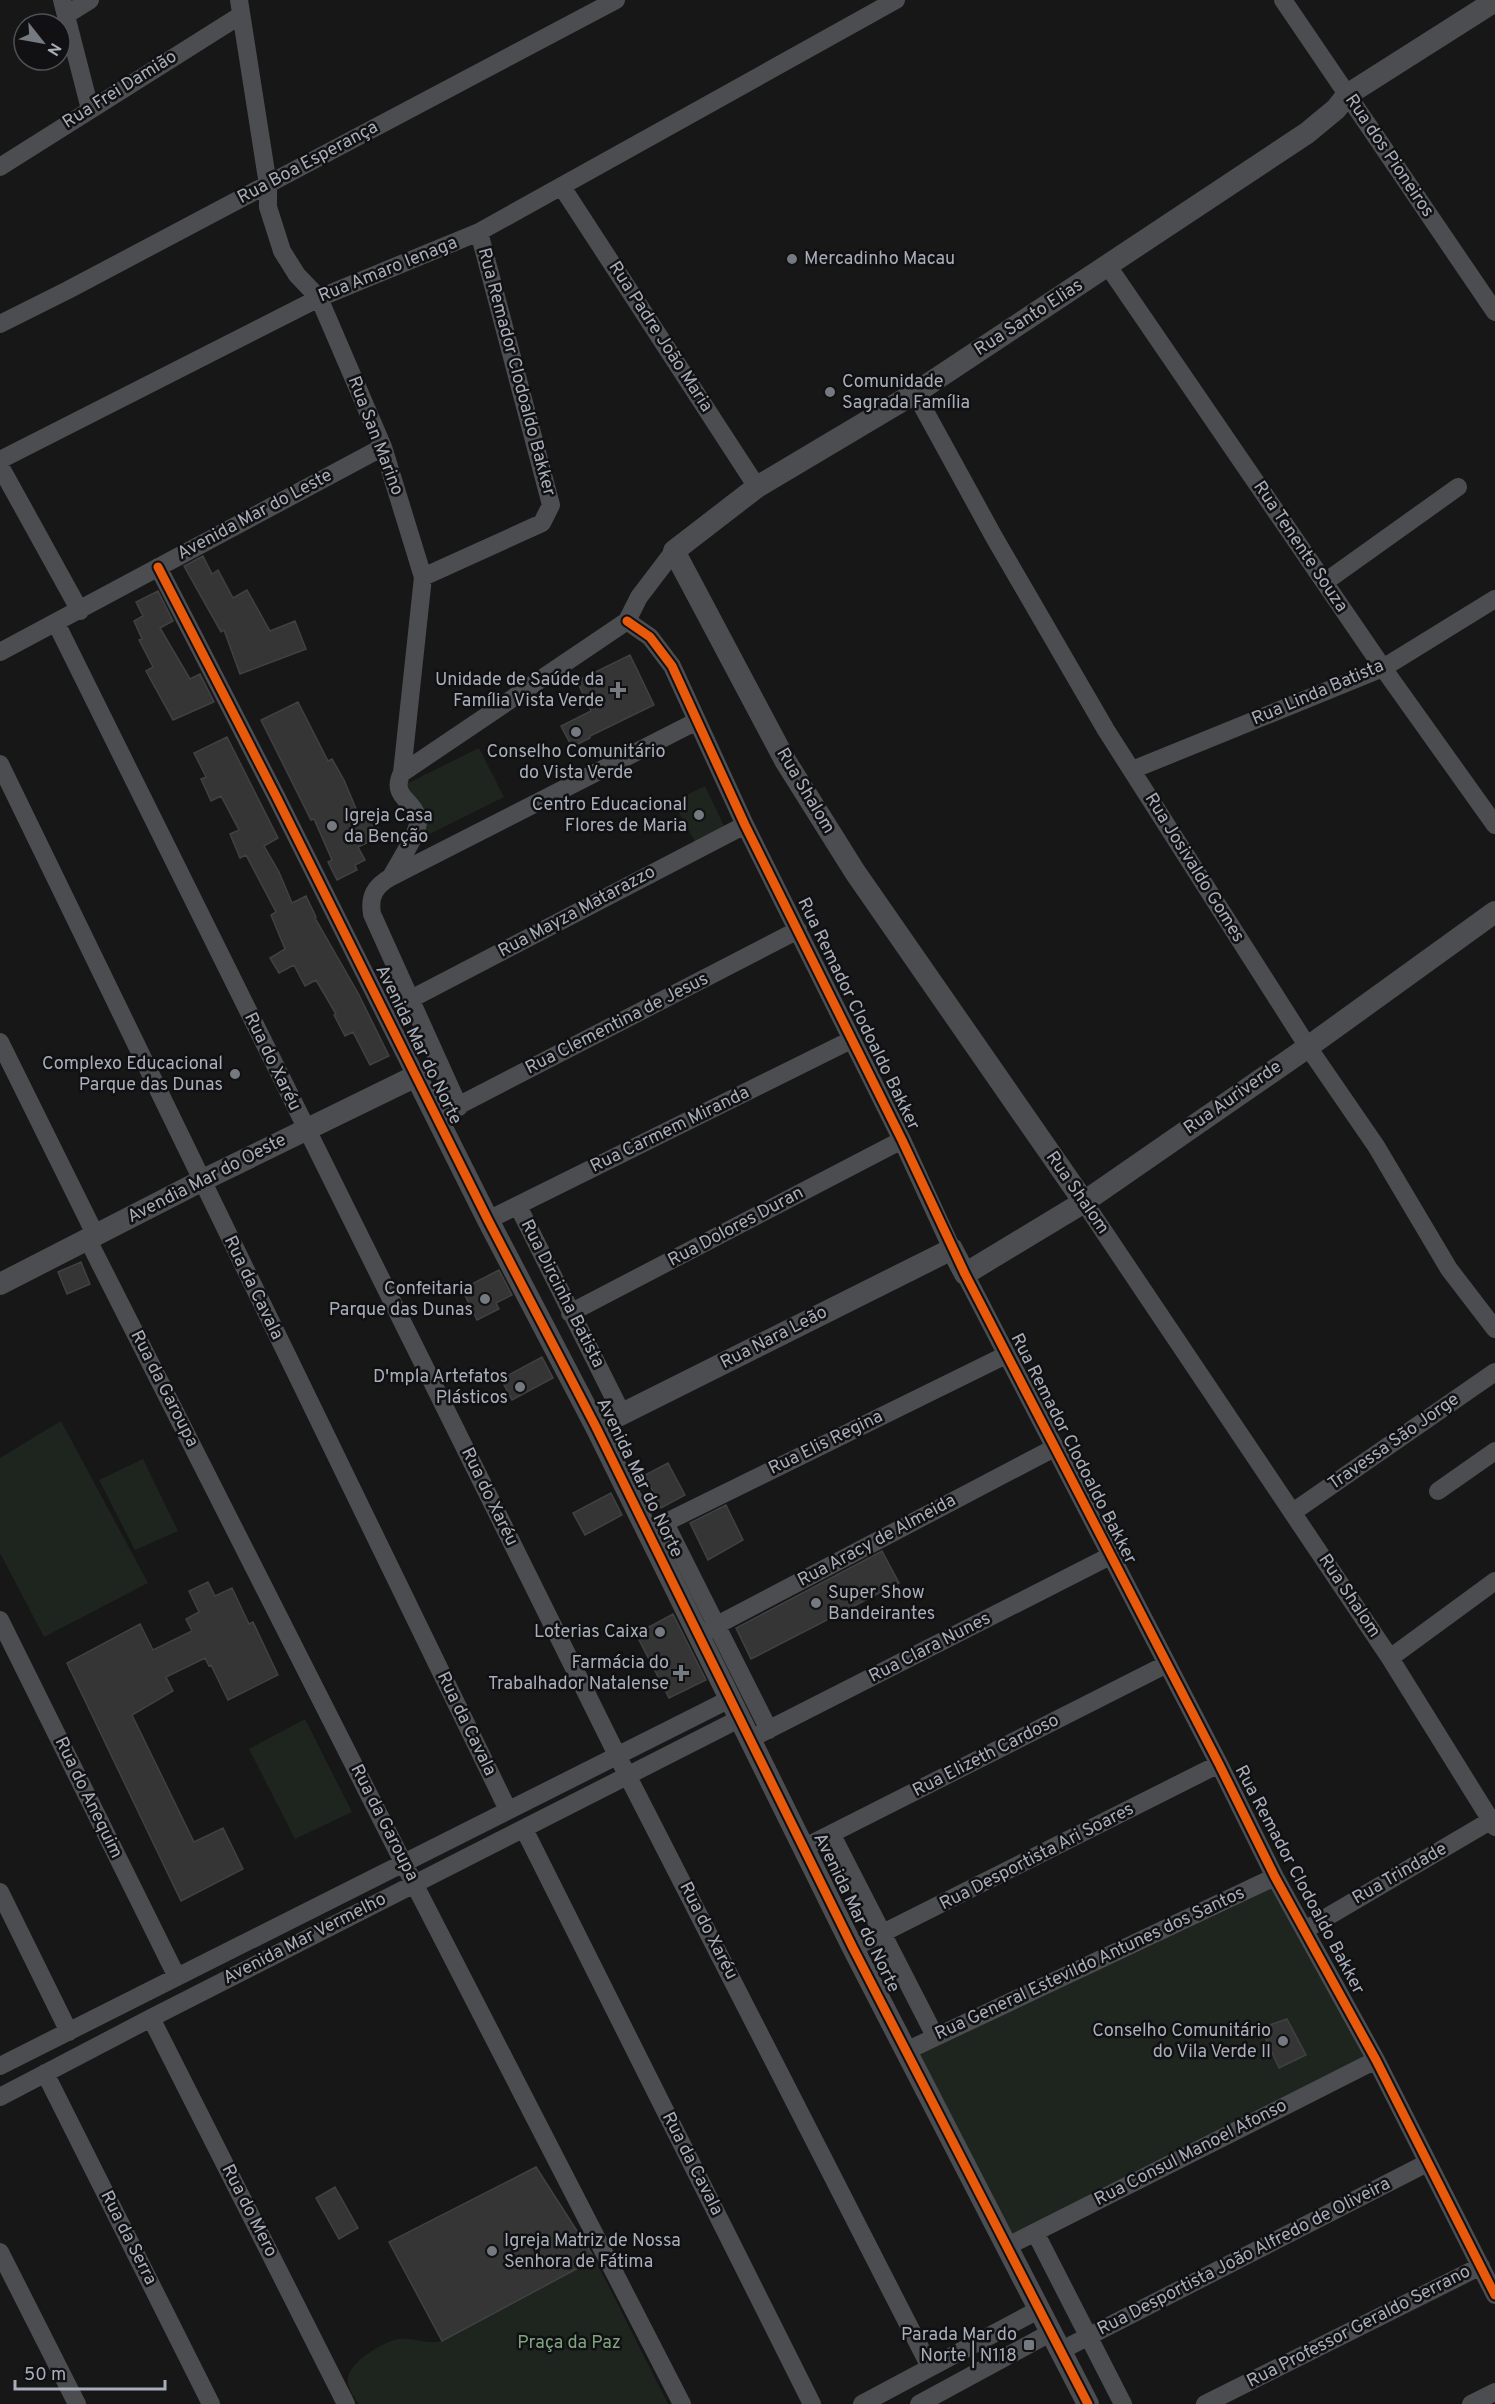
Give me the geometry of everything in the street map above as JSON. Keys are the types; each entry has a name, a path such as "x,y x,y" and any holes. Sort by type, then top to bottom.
{"street":[{"path":"90,0 64,8 90,109"},
{"name":"Rua Boa Esperança","path":"0,324 616,0"},
{"name":"Rua Amaro Ienaga","path":"0,460 319,298 479,232 896,0"},
{"name":"Rua dos Pioneiros","path":"1282,0 1495,312"},
{"name":"Rua Santo Elias","path":"402,773 627,621 639,597 674,551 757,488 915,393 1108,266 1307,133 1329,116 1347,95 1495,1"},
{"name":"Rua San Marino","path":"240,7 268,184 268,207 282,251 297,275 319,298 383,447 423,577 402,773 398,782 399,791 414,810 418,827 386,880"},
{"name":"Rua Frei Damião","path":"0,167 240,7"},
{"name":"Rua Padre João Maria","path":"562,187 757,488"},
{"name":"Rua Remador Clodoaldo Bakker","path":"423,577 543,523 550,505 479,232"},
{"name":"Rua Tenente Souza","path":"1108,266 1383,668 1495,825"},
{"name":"Rua Josivaldo Gomes","path":"915,393 1000,547 1106,730 1308,1047 1376,1146 1449,1269 1495,1329"},
{"name":"Avenida Mar do Leste","path":"0,652 383,447"},
{"path":"0,466 80,610"},
{"path":"1324,582 1458,487"},
{"name":"Rua Shalom","path":"674,551 786,762 855,872 1084,1202 1293,1512 1390,1658 1494,1822"},
{"name":"Avenida Mar do Norte","path":"158,567 276,796 488,1220 596,1427 656,1527 707,1630 730,1699 740,1719 760,1735 806,1847 853,1948 1088,2404"},
{"name":"Rua Linda Batista","path":"1132,770 1383,668 1495,599"},
{"name":"Rua Remador Clodoaldo Bakker","path":"627,621 650,637 672,666 745,825 902,1140 952,1249 1056,1447 1275,1877 1376,2060 1495,2295"},
{"name":"Rua do Xaréu","path":"56,623 618,1756 930,2367"},
{"path":"459,1107 372,914 370,905 372,893 386,880 697,721"},
{"name":"Rua da Cavala","path":"0,764 508,1810"},
{"name":"Rua Mayza Matarazzo","path":"409,1000 745,825"},
{"name":"Rua Auriverde","path":"965,1274 1084,1202 1308,1047 1495,912"},
{"name":"Rua Clementina de Jesus","path":"435,1117 459,1107 798,930"},
{"name":"Rua Carmem Miranda","path":"488,1220 851,1040"},
{"name":"Rua da Garoupa","path":"0,1042 92,1238 403,1862 682,2404"},
{"name":"Avendia Mar do Oeste","path":"0,1284 201,1181 416,1076"},
{"name":"Rua Dolores Duran","path":"570,1313 902,1140"},
{"name":"Rua Dircinha Batista","path":"518,1206 622,1414"},
{"name":"Rua Nara Leão","path":"596,1427 952,1249"},
{"name":"Rua Elis Regina","path":"656,1527 1006,1355"},
{"name":"Travessa São Jorge","path":"1293,1512 1495,1372"},
{"name":"Rua Aracy de Almeida","path":"707,1630 1056,1447"},
{"path":"1438,1491 1495,1451"},
{"name":"Rua Clara Nunes","path":"760,1735 1110,1556"},
{"path":"1390,1658 1495,1581"},
{"name":"Rua do Anequim","path":"0,1620 176,1975"},
{"path":"707,1630 760,1735"},
{"name":"Rua Elizeth Cardoso","path":"806,1847 1167,1664"},
{"name":"Avenida Mar Vermelho","path":"0,2066 176,1975 730,1699"},
{"name":"Avenida Mar Vermelho","path":"0,2097 628,1774 740,1719"},
{"name":"Rua Desportista Ari Soares","path":"853,1948 1219,1764"},
{"name":"Rua Trindade","path":"1305,1930 1494,1822"},
{"name":"Rua da Cavala","path":"524,1828 812,2404"},
{"path":"832,1835 881,1935 935,2036"},
{"name":"Rua General Estevildo Antunes dos Santos","path":"906,2051 1275,1877"},
{"path":"0,1892 69,2031"},
{"name":"Rua do Mero","path":"151,2018 346,2404"},
{"name":"Rua Consul Manoel Afonso","path":"1006,2247 1376,2060"},
{"name":"Rua da Serra","path":"45,2073 211,2404"},
{"name":"Rua Desportista João Alfredo de Oliveira","path":"919,2404 946,2398 1055,2342 1089,2337 1427,2163"},
{"path":"1035,2232 1124,2404"},
{"path":"0,2252 77,2404"},
{"name":"Rua Professor Geraldo Serrano","path":"1205,2404 1481,2266"},
{"path":"862,2404 1038,2310"},
{"path":"1471,2404 1495,2392"}],"green space":[{"path":"479,748 504,797 426,836 404,785"},
{"name":"Centro Educacional Flores de Maria","path":"705,786 725,828 695,842 673,802"},
{"path":"61,1421 148,1583 44,1637 0,1553 0,1458"},
{"path":"143,1459 178,1531 135,1550 99,1480"},
{"path":"305,1719 352,1812 295,1839 249,1749"},
{"path":"1275,1877 1376,2060 1002,2239 912,2048"},
{"name":"Praça da Paz","path":"595,2259 668,2404 359,2404 351,2391 348,2376 352,2368 366,2355 384,2344 399,2339 442,2341"}],"building":[{"path":"203,556 212,574 218,570 233,598 247,590 270,631 295,621 306,649 240,674 224,630 221,632 184,566"},
{"path":"158,591 173,621 160,628 190,679 200,674 214,702 173,720 146,671 153,667 139,640 142,639 134,621 143,616 136,602"},
{"path":"630,655 654,705 572,747 561,726 591,711 577,681"},
{"path":"298,702 328,761 332,759 344,780 362,823 374,818 381,836 358,847 365,860 355,865 357,870 337,880 328,862 332,860 314,819 311,820 261,720"},
{"path":"227,737 278,838 264,846 279,872 292,903 306,896 315,918 358,993 389,1056 370,1065 353,1032 345,1036 334,1015 336,1014 316,980 305,986 294,965 279,973 270,958 285,949 271,915 276,912 246,855 240,858 230,834 239,830 221,796 211,801 201,779 206,777 194,753"},
{"path":"81,1262 90,1284 67,1294 58,1272"},
{"name":"Confeitaria Parque das Dunas","path":"499,1270 512,1295 496,1303 499,1309 477,1320 462,1289"},
{"name":"D'mpla Artefatos Plásticos","path":"542,1357 553,1378 512,1400 501,1379"},
{"path":"668,1463 685,1495 661,1508 645,1475"},
{"path":"611,1493 622,1515 585,1535 573,1513"},
{"path":"726,1505 743,1540 708,1560 690,1523"},
{"name":"Super Show Bandeirantes","path":"882,1551 899,1583 751,1659 736,1628"},
{"path":"208,1582 215,1596 232,1588 249,1624 253,1622 278,1675 228,1700 211,1665 209,1666 205,1658 166,1677 173,1691 132,1715 194,1842 223,1828 243,1869 181,1901 67,1663 140,1624 153,1650 192,1631 186,1619 199,1612 189,1591"},
{"path":"673,1614 706,1680 669,1698 636,1634"},
{"name":"Conselho Comunitário do Vila Verde II","path":"1287,2019 1306,2055 1279,2068 1261,2028"},
{"name":"Igreja Matriz de Nossa Senhora de Fátima","path":"536,2167 595,2259 442,2341 389,2242"},
{"path":"335,2187 358,2228 339,2239 316,2198"}],"cycle path":[{"path":"158,567 276,796 488,1220 596,1427 853,1948 1088,2404"},
{"path":"627,621 650,637 672,666 745,825 902,1140 965,1274 1219,1764 1275,1877 1376,2060 1495,2295"}],"place":[{"name":"Mercadinho Macau","path":"792,259"},
{"name":"Comunidade Sagrada Família","path":"830,392"},
{"name":"Unidade de Saúde da Família Vista Verde","path":"618,690"},
{"name":"Conselho Comunitário do Vista Verde","path":"576,732"},
{"name":"Centro Educacional Flores de Maria","path":"699,815"},
{"name":"Igreja Casa da Benção","path":"332,826"},
{"name":"Complexo Educacional Parque das Dunas","path":"235,1074"},
{"name":"Confeitaria Parque das Dunas","path":"485,1299"},
{"name":"D'mpla Artefatos Plásticos","path":"520,1387"},
{"name":"Super Show Bandeirantes","path":"816,1603"},
{"name":"Loterias Caixa","path":"660,1632"},
{"name":"Farmácia do Trabalhador Natalense","path":"681,1673"},
{"name":"Conselho Comunitário do Vila Verde II","path":"1283,2041"},
{"name":"Igreja Matriz de Nossa Senhora de Fátima","path":"492,2251"},
{"name":"Parada Mar do Norte | N118","path":"1029,2345"}]}
